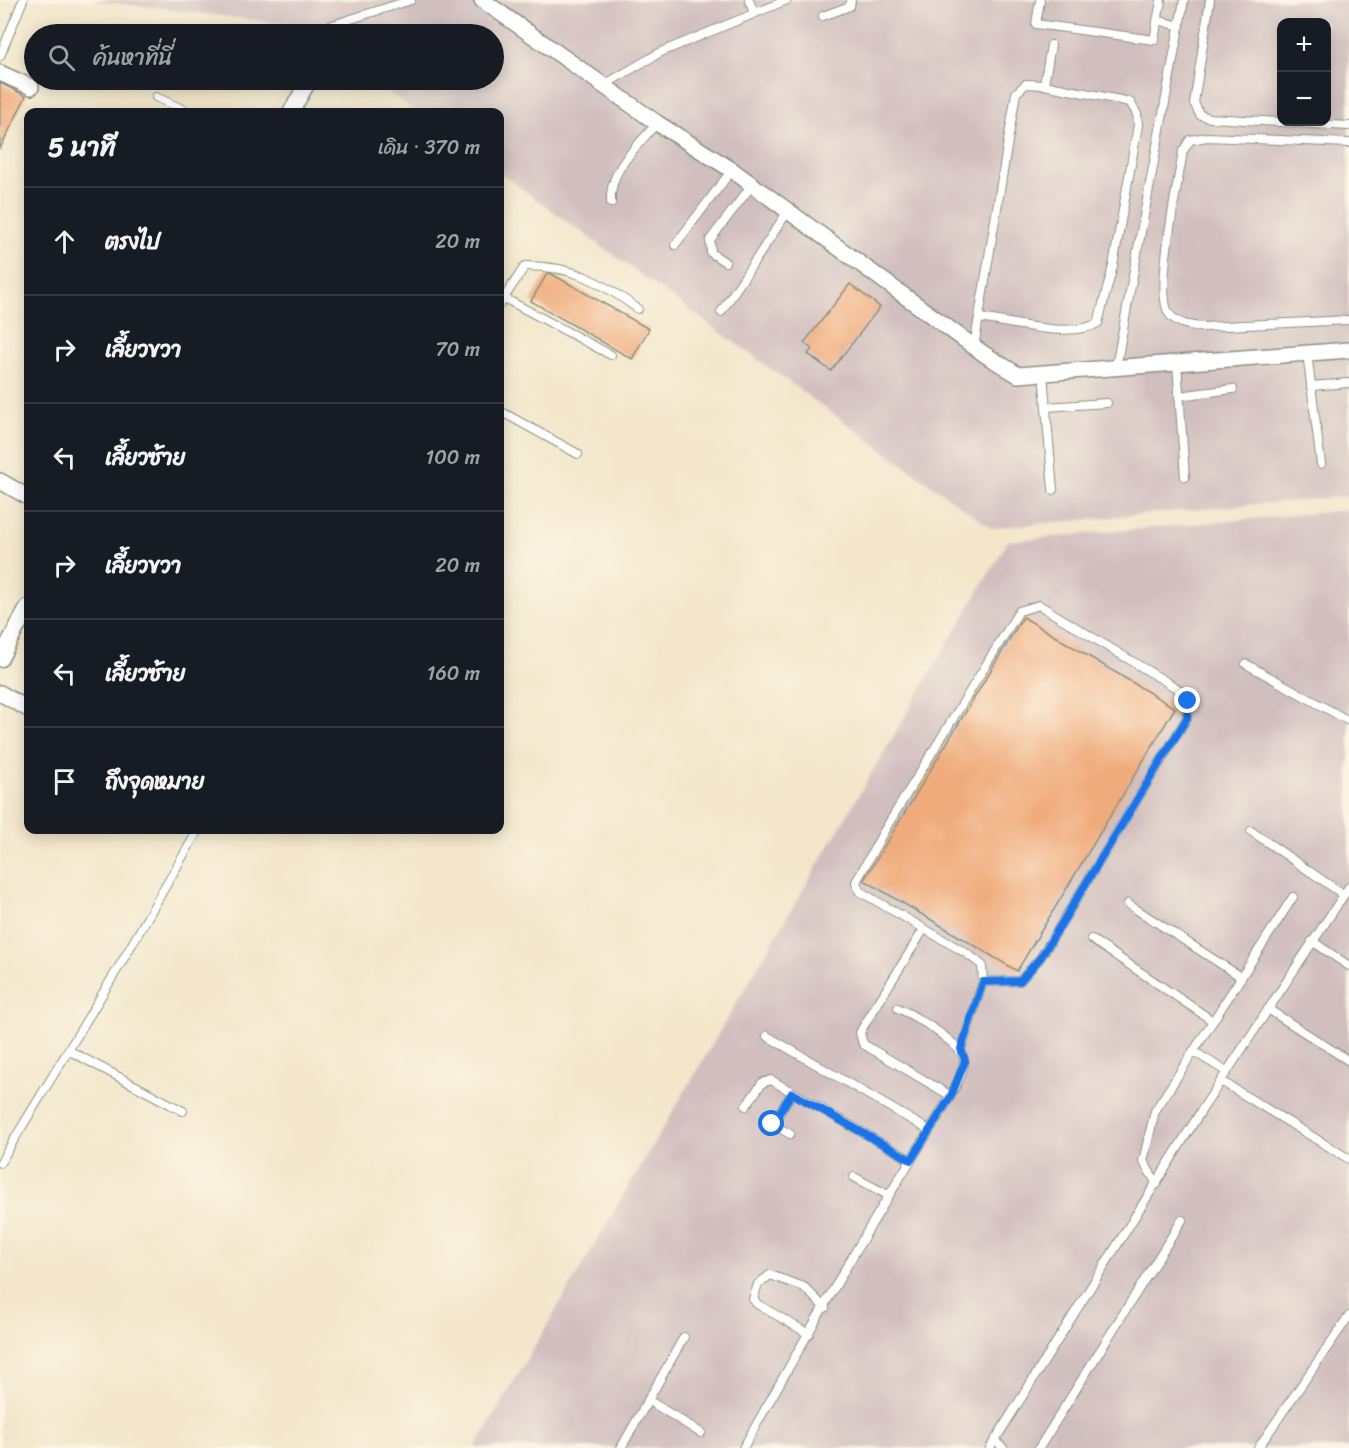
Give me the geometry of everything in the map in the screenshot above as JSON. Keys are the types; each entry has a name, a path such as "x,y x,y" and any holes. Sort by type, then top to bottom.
{"street":[{"path":"482,0 657,123 732,170 974,347 1018,375 1349,350"},
{"path":"0,73 24,84"},
{"path":"293,108 303,90"},
{"path":"0,481 24,495"},
{"path":"0,659 24,614"},
{"path":"0,693 24,707"}],"lane":[{"path":"335,24 411,0"},
{"path":"749,0 754,13"},
{"path":"604,85 661,52 787,0"},
{"path":"823,16 850,6 851,0"},
{"path":"1040,0 1036,24 1154,40 1161,0"},
{"path":"1116,367 1184,0"},
{"path":"1210,0 1194,103 1200,115 1210,118 1349,126"},
{"path":"0,56 23,1"},
{"path":"1157,20 1180,26"},
{"path":"0,24 11,26"},
{"path":"1044,85 1051,45"},
{"path":"974,347 1016,93 1026,84 1044,85 1131,102 1137,114 1138,125 1119,233 1102,314 1098,323 1090,328 1071,331 979,318"},
{"path":"156,97 180,108"},
{"path":"611,203 609,187 614,175 657,123"},
{"path":"1349,143 1207,137 1190,140 1184,151 1165,262 1165,303 1169,315 1185,325 1204,327 1349,320"},
{"path":"675,245 732,170"},
{"path":"725,262 711,253 710,240 752,184"},
{"path":"721,312 788,211"},
{"path":"504,298 525,266 554,266 602,283 638,309"},
{"path":"504,302 611,355"},
{"path":"1307,353 1321,464"},
{"path":"1177,363 1185,477"},
{"path":"1043,373 1053,490"},
{"path":"1311,386 1349,383"},
{"path":"1179,396 1233,388"},
{"path":"1046,407 1107,403"},
{"path":"504,413 578,454"},
{"path":"961,1049 983,982 982,966 966,953 859,891 856,882 884,831 1019,611 1039,605 1178,689 1188,701 1187,718 1041,957 1020,981 983,982"},
{"path":"1246,664 1349,721"},
{"path":"1251,831 1344,895"},
{"path":"0,1163 196,834"},
{"path":"990,1448 1221,1081 1349,887"},
{"path":"1157,1184 1143,1161 1155,1112 1293,897"},
{"path":"1128,904 1241,977"},
{"path":"924,929 863,1027 861,1039 863,1044 951,1096"},
{"path":"1091,939 1213,1021"},
{"path":"1312,941 1349,966"},
{"path":"743,1448 888,1195 951,1096 965,1061 961,1049 927,1024 898,1008"},
{"path":"1268,1009 1349,1061"},
{"path":"767,1036 929,1130"},
{"path":"68,1050 183,1111"},
{"path":"1193,1052 1227,1072"},
{"path":"746,1106 762,1083 771,1080 911,1160"},
{"path":"1221,1081 1349,1159"},
{"path":"790,1134 772,1124 792,1093"},
{"path":"854,1177 888,1195"},
{"path":"1039,1448 1182,1220"},
{"path":"809,1334 757,1304 753,1299 758,1284 770,1275 804,1287 825,1308"},
{"path":"1260,1447 1349,1316"},
{"path":"621,1448 684,1337"},
{"path":"648,1400 701,1433"},
{"path":"995,1440 1003,1448"}],"shaded area":[{"path":"91,0 1349,0 1349,496 991,528 504,176 504,108 410,108 385,90 504,90 504,24 287,24"},
{"path":"1349,510 1349,1448 475,1448 1008,541"}],"building":[{"path":"0,83 26,96 0,149"},
{"path":"548,272 649,329 632,359 531,301"},
{"path":"850,284 880,307 831,371 808,354 812,349 804,343"},
{"path":"1023,617 1175,708 1017,971 864,880"}],"route":[{"path":"772,1124 792,1093 911,1160 951,1096 965,1061 961,1049 983,982 1020,981 1041,957 1187,718 1188,701"}]}
